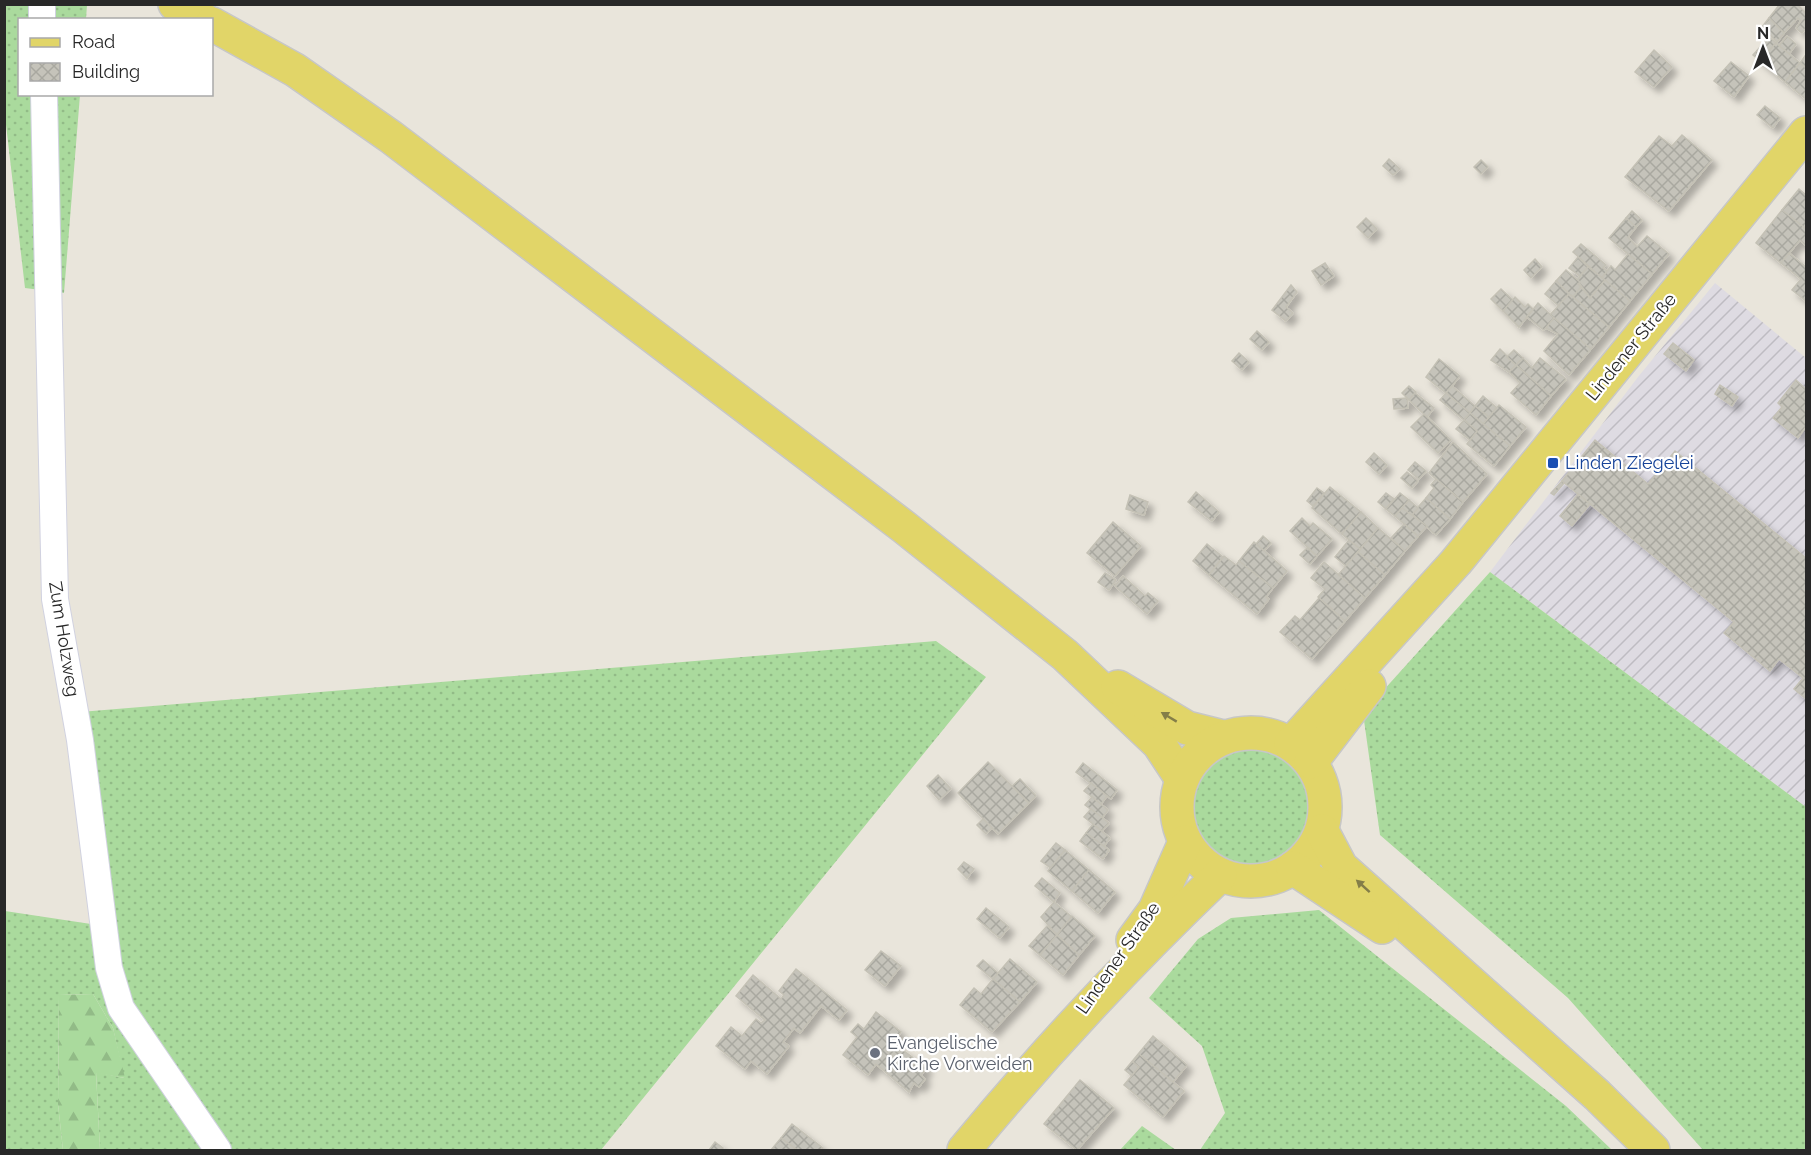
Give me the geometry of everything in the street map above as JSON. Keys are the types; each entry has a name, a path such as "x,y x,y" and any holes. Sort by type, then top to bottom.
{"main road":[{"path":"175,4 200,18"},
{"path":"213,25 296,70 400,144 895,520 1065,655 1159,744 1182,779"},
{"name":"Lindener Straße","path":"1301,753 1334,735 1456,562 1806,133"},
{"path":"1065,655 1187,728 1223,738"},
{"path":"1246,732 1270,735 1301,753 1320,778 1325,796 1322,831 1310,852 1293,868 1276,877 1258,881 1238,880 1220,875 1200,861 1185,842 1178,822 1176,800 1182,779 1192,762 1206,748 1223,738 1246,732"},
{"path":"1322,831 1341,867 1501,1008 1653,1150"},
{"name":"Lindener Straße","path":"1061,1039 1155,910 1185,842"},
{"path":"1293,868 1501,1008"},
{"name":"Lindener Straße","path":"964,1150 1061,1039 1170,923 1220,875"}],"street":[{"name":"Zum Holzweg","path":"44,96 55,599 80,740 109,968 122,1008 218,1150"}],"shaded area":[{"path":"1715,283 1806,358 1806,807 1490,572 1638,377"}],"green space":[{"path":"4,5 87,5 86,18 18,18 18,96 80,96 64,293 25,288 5,116"},
{"path":"1490,572 1806,807 1806,1150 1703,1150 1568,998 1380,835 1363,713"},
{"path":"936,641 986,677 601,1150 100,1150 96,1072 124,1078 113,1028 93,994 59,995 58,1104 63,1150 5,1150 5,911 91,924 68,713"},
{"path":"1250,748 1272,753 1292,765 1304,785 1309,807 1304,829 1292,849 1272,861 1250,866 1228,861 1208,849 1196,829 1191,807 1196,785 1208,765 1228,753"},
{"path":"1319,910 1566,1106 1612,1150 1200,1150 1225,1113 1202,1046 1149,998 1198,939 1231,918"},
{"path":"93,994 113,1028 125,1078 96,1073 100,1150 63,1150 58,1104 59,995"},
{"path":"1142,1126 1176,1150 1120,1150"}],"building":[{"path":"1780,4 1797,4 1806,13 1806,28 1802,33 1796,28 1801,21 1798,18 1784,33 1769,18"},
{"path":"1769,18 1784,33 1777,42 1762,27"},
{"path":"1787,36 1796,44 1789,54 1779,46"},
{"path":"1769,37 1776,43 1760,61 1753,55"},
{"path":"1776,43 1800,63 1785,82 1760,61"},
{"path":"1654,50 1672,67 1654,87 1635,72"},
{"path":"1806,57 1806,68 1800,63"},
{"path":"1731,62 1749,76 1734,97 1714,81"},
{"path":"1800,63 1806,68 1806,99 1785,82"},
{"path":"1765,106 1780,118 1773,128 1757,115"},
{"path":"1682,135 1712,160 1669,211 1625,177 1659,136 1672,146"},
{"path":"1389,159 1400,169 1393,175 1383,166"},
{"path":"1481,160 1488,167 1481,174 1474,167"},
{"path":"1799,189 1806,195 1806,229 1782,210"},
{"path":"1782,210 1806,229 1806,246 1800,240 1781,263 1756,243"},
{"path":"1632,211 1642,220 1636,227 1626,218"},
{"path":"1366,218 1377,229 1368,238 1357,227"},
{"path":"1626,218 1636,227 1628,237 1637,247 1647,236 1669,254 1652,274 1609,238"},
{"path":"1581,244 1606,265 1603,268 1607,271 1602,278 1573,252"},
{"path":"1789,253 1806,267 1806,301 1792,290 1801,279 1781,263"},
{"path":"1628,254 1652,274 1630,301 1602,278 1611,266 1615,270"},
{"path":"1578,257 1588,267 1580,276 1569,268"},
{"path":"1535,259 1542,267 1531,278 1524,270"},
{"path":"1325,263 1334,276 1321,285 1312,271"},
{"path":"1588,267 1605,280 1590,298 1577,280"},
{"path":"1566,270 1580,282 1578,284 1581,287 1573,297 1556,281"},
{"path":"1605,280 1630,301 1609,327 1573,297 1581,287 1590,298"},
{"path":"1556,281 1569,294 1559,306 1545,294"},
{"path":"1291,285 1297,292 1286,307 1293,313 1286,321 1272,310"},
{"path":"1501,289 1513,300 1503,311 1491,299"},
{"path":"1569,294 1609,327 1591,349 1550,315"},
{"path":"1515,297 1525,307 1528,304 1533,309 1519,327 1503,311"},
{"path":"1538,303 1554,318 1544,330 1527,317"},
{"path":"1554,318 1591,349 1569,375 1544,351 1558,334 1546,328"},
{"path":"1257,331 1269,342 1262,350 1250,339"},
{"path":"1673,343 1694,360 1686,371 1664,354"},
{"path":"1500,349 1516,365 1509,372 1491,360"},
{"path":"1514,350 1523,358 1516,365 1507,357"},
{"path":"1239,353 1249,362 1242,370 1232,361"},
{"path":"1523,358 1532,368 1540,358 1566,379 1551,396 1516,365"},
{"path":"1439,359 1460,376 1446,393 1426,377"},
{"path":"1516,365 1551,396 1536,415 1511,393 1520,383 1509,372"},
{"path":"1796,380 1806,389 1806,427 1798,438 1773,418 1782,407 1778,403"},
{"path":"1720,385 1738,397 1732,406 1715,394"},
{"path":"1409,386 1416,392 1409,400 1402,393"},
{"path":"1452,386 1475,406 1470,413 1446,393"},
{"path":"1415,393 1434,408 1427,417 1409,400"},
{"path":"1446,393 1470,413 1464,420 1440,400"},
{"path":"1483,396 1497,408 1489,417 1475,406"},
{"path":"1407,398 1408,408 1394,409 1393,399"},
{"path":"1499,405 1526,427 1510,446 1483,424"},
{"path":"1475,406 1489,417 1483,424 1470,413"},
{"path":"1470,413 1510,446 1494,466 1467,444 1477,431 1464,420"},
{"path":"1424,414 1451,440 1438,453 1411,427"},
{"path":"1464,420 1477,431 1470,440 1456,429"},
{"path":"1595,440 1648,484 1675,451 1806,558 1806,699 1794,689 1803,678 1779,659 1770,671 1724,633 1734,622 1562,481"},
{"path":"1453,442 1487,474 1463,502 1429,473"},
{"path":"1374,453 1387,465 1379,474 1366,462"},
{"path":"1415,462 1426,471 1419,479 1408,470"},
{"path":"1407,472 1418,481 1412,488 1401,478"},
{"path":"1436,479 1463,502 1450,519 1426,498 1434,488 1431,485"},
{"path":"1562,481 1564,483 1554,495 1551,493"},
{"path":"1330,487 1361,512 1342,534 1312,508"},
{"path":"1317,488 1324,493 1313,506 1307,501"},
{"path":"1196,492 1219,512 1212,521 1188,502"},
{"path":"1386,493 1394,499 1386,509 1378,502"},
{"path":"1400,493 1409,500 1395,516 1386,509"},
{"path":"1578,494 1590,504 1572,526 1560,516"},
{"path":"1130,495 1148,502 1144,515 1126,509"},
{"path":"1426,498 1450,519 1436,535 1412,514"},
{"path":"1409,500 1418,508 1411,516 1402,508"},
{"path":"1402,508 1427,526 1418,536 1395,516"},
{"path":"1361,512 1378,528 1360,549 1342,534"},
{"path":"1302,518 1310,526 1313,523 1332,539 1317,556 1290,531"},
{"path":"1113,522 1141,546 1115,576 1087,553"},
{"path":"1404,524 1418,536 1405,551 1391,538"},
{"path":"1378,528 1405,551 1385,575 1358,552"},
{"path":"1263,536 1271,543 1264,551 1256,544"},
{"path":"1349,540 1360,549 1346,566 1335,557"},
{"path":"1254,542 1287,571 1273,588 1239,561"},
{"path":"1207,544 1223,557 1209,575 1193,561"},
{"path":"1307,548 1317,556 1310,564 1300,555"},
{"path":"1358,552 1385,575 1365,598 1338,575"},
{"path":"1224,556 1236,565 1239,561 1273,588 1266,597 1269,599 1257,614 1209,575"},
{"path":"1324,562 1365,598 1345,621 1318,597 1325,589 1311,578"},
{"path":"1105,573 1116,580 1109,590 1098,582"},
{"path":"1123,576 1145,596 1148,593 1158,601 1147,614 1115,586"},
{"path":"1319,598 1345,621 1312,659 1280,632 1295,616 1300,620"},
{"path":"988,762 1029,803 998,834 958,793"},
{"path":"1083,763 1117,790 1111,799 1076,772"},
{"path":"938,775 951,789 939,800 927,786"},
{"path":"1020,779 1036,796 1029,803 1012,786"},
{"path":"1091,783 1107,796 1101,804 1084,791"},
{"path":"1092,797 1108,810 1102,818 1085,805"},
{"path":"1091,809 1109,823 1102,831 1084,817"},
{"path":"983,819 992,828 986,834 977,825"},
{"path":"1093,824 1110,838 1104,846 1086,833"},
{"path":"1086,833 1109,850 1103,859 1080,841"},
{"path":"1056,843 1065,850 1051,868 1041,861"},
{"path":"1065,850 1089,870 1072,891 1048,871"},
{"path":"964,862 974,869 967,878 958,869"},
{"path":"1089,870 1115,892 1098,913 1072,891"},
{"path":"1042,878 1060,893 1054,902 1035,886"},
{"path":"1054,902 1072,917 1057,935 1041,917"},
{"path":"986,908 1009,927 1000,938 977,919"},
{"path":"1072,916 1095,936 1079,955 1057,935"},
{"path":"1047,926 1057,935 1040,955 1029,946"},
{"path":"1057,935 1079,955 1063,975 1040,955"},
{"path":"881,951 901,966 885,986 865,970"},
{"path":"1010,959 1037,982 1020,1002 993,979"},
{"path":"983,960 998,973 993,979 977,966"},
{"path":"796,969 847,1010 839,1020 821,1006 800,1033 794,1028 783,1042 789,1046 767,1074 751,1061 745,1069 716,1046 731,1027 742,1036 756,1019 761,1023 765,1020 736,996 753,975 781,999 784,995 779,991"},
{"path":"993,979 1020,1002 992,1032 960,1005 974,988 981,994"},
{"name":"Evangelische Kirche Vorweiden","path":"876,1012 901,1032 893,1043 927,1068 921,1075 925,1079 919,1087 914,1083 909,1092 876,1064 868,1075 843,1055 857,1037 851,1032 858,1024 864,1029"},
{"path":"1153,1036 1187,1065 1173,1082 1139,1054 1133,1062 1139,1067 1132,1076 1125,1070"},
{"path":"1139,1054 1184,1091 1163,1117 1124,1085 1139,1067 1133,1062"},
{"path":"1080,1080 1114,1108 1077,1150 1044,1124"},
{"path":"792,1124 823,1148 821,1150 797,1150 781,1138"},
{"path":"781,1138 797,1150 771,1150"},
{"path":"715,1142 723,1148 709,1150"}],"place":[{"name":"Linden Ziegelei","path":"1553,463"},
{"name":"Evangelische Kirche Vorweiden","path":"875,1053"}]}
